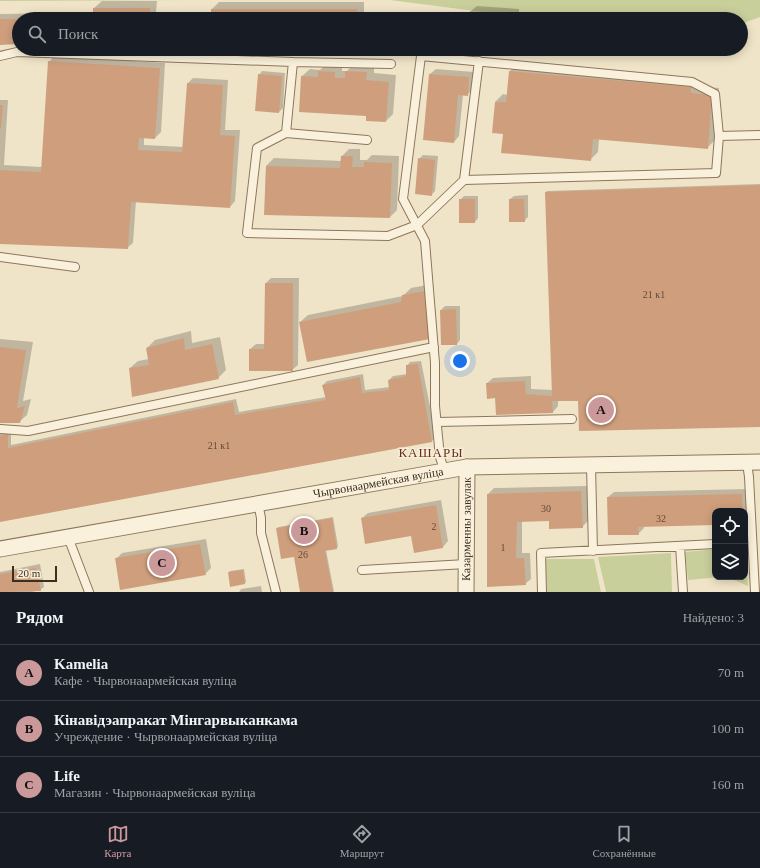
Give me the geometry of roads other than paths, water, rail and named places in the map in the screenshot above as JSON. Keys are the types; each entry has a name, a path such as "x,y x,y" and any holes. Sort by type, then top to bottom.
{"street":[{"name":"Чырвонаармейская вуліца","path":"0,549 467,467 753,463"},
{"name":"Казарменны завулак","path":"466,592 467,467"}],"lane":[{"path":"0,56 12,53"},
{"path":"127,56 391,64"},
{"path":"444,470 440,457 435,406 434,347 425,241 403,199 421,56 692,82 715,94 719,136 716,173 464,180"},
{"path":"367,140 286,133 257,148 247,233 388,236 417,225 464,180 479,61"},
{"path":"286,133 293,62"},
{"path":"719,136 760,135"},
{"path":"0,257 75,267"},
{"path":"0,429 28,431 434,347"},
{"path":"437,422 572,419"},
{"path":"753,463 749,477 748,542 755,592"},
{"path":"591,465 593,551"},
{"path":"258,504 262,533 276,592"},
{"path":"68,537 89,592"},
{"path":"542,592 541,554 712,544"},
{"path":"680,546 683,592"},
{"path":"362,570 466,564"}],"place":[{"name":"Kamelia","path":"601,410"},
{"name":"Кінавідэапракат Мінгарвыканкама","path":"304,531"},
{"name":"Life","path":"162,563"}],"district":[{"name":"КАШАРЫ","path":"431,452"}]}
